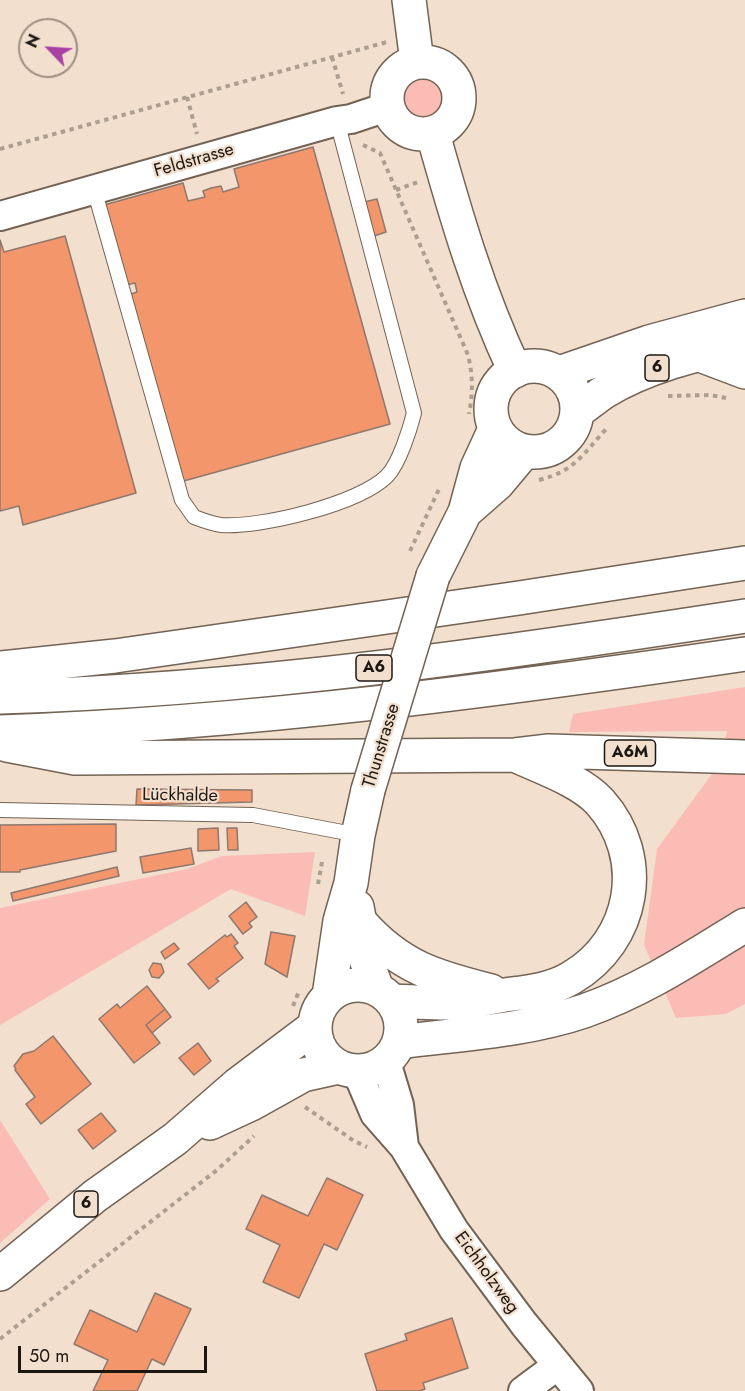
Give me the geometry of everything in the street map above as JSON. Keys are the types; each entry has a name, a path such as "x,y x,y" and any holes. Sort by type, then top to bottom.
{"main road":[{"path":"409,0 417,62"},
{"path":"417,62 439,65 448,72 459,90 457,112 451,122 433,134 421,135 410,132 392,118 387,107 390,83 396,73 417,62"},
{"path":"433,134 462,237 489,313 514,370"},
{"name":"6","path":"559,374 613,353 745,316"},
{"name":"6","path":"578,411 604,392 630,379 700,355 745,343"},
{"path":"700,355 745,372"},
{"path":"537,366 549,368 559,374 573,390 577,400 578,411 574,426 566,439 554,448 540,453 528,467 513,447 482,423 491,416 491,402 495,390 514,370 537,366"},
{"name":"Thunstrasse","path":"465,512 477,468 482,423"},
{"name":"Thunstrasse","path":"329,996 340,921 351,883 358,836 420,568 465,512 498,483 528,467"},
{"path":"0,668 164,650 484,603 738,560"},
{"name":"A6","path":"0,697 165,688 299,676 484,654 745,616"},
{"name":"A6","path":"0,732 147,725 302,712 558,681 745,654"},
{"path":"0,743 75,758 515,755 572,782 599,800 614,821 624,841 630,887 626,910 618,930 604,950 588,966 570,979 549,987 453,1003 384,995 364,985 351,985 339,989 321,1005 314,1027 317,1043 325,1057 370,1061 584,1011 624,995 674,969 745,925"},
{"name":"A6M","path":"515,755 549,751 745,757"},
{"name":"Thunstrasse","path":"351,883 361,923 367,963 384,995"},
{"path":"361,923 388,951 413,965 454,982 507,995"},
{"path":"370,1061 401,1028 399,1014 384,995"},
{"name":"6","path":"0,1274 95,1196 175,1139 237,1085 314,1027"},
{"name":"6","path":"175,1139 251,1104 303,1075 370,1061"}],"street":[{"name":"Feldstrasse","path":"0,216 387,107"},
{"name":"Eichholzweg","path":"370,1061 375,1114 405,1150 426,1187 517,1316 579,1391"},
{"path":"523,1391 558,1365"}],"lane":[{"path":"94,189 182,500 194,517 220,525 272,521 352,499 388,476 406,440 414,413 344,120"},
{"name":"Lückhalde","path":"0,810 254,815 358,836"}],"path":[{"path":"0,148 386,44 390,35"},
{"path":"332,57 344,120 361,144 380,153 468,355 473,394 482,423"},
{"path":"187,97 192,114"},
{"path":"396,190 420,181"},
{"path":"666,396 710,394 728,399"},
{"path":"528,467 552,477 574,465 611,424"},
{"path":"420,568 440,486"},
{"path":"302,1105 366,1147 405,1150"},
{"path":"0,1339 217,1170 260,1131"}],"shaded area":[{"path":"423,80 436,86 442,99 436,112 423,118 410,112 404,99 410,86"},
{"path":"745,687 745,1004 726,1014 676,1018 644,945 657,849 720,763 727,731 569,732 573,714"},
{"path":"315,852 305,916 231,889 0,1025 0,908 187,869 222,856"},
{"path":"0,1120 50,1199 0,1243"}],"building":[{"path":"313,147 390,424 180,482 128,295 137,292 135,283 126,285 104,205 183,183 188,201 205,197 203,191 211,188 221,186 223,192 239,187 234,169"},
{"path":"377,199 386,232 374,236 364,202"},
{"path":"65,236 136,493 23,525 19,506 0,511 0,240 4,252"},
{"path":"137,789 252,790 252,802 136,805"},
{"path":"116,824 116,851 20,870 20,872 0,872 0,825"},
{"path":"218,828 219,850 198,851 198,829"},
{"path":"227,828 237,828 238,850 228,850"},
{"path":"191,848 194,864 143,873 140,857"},
{"path":"117,867 119,876 13,901 11,893"},
{"path":"246,902 257,917 249,923 252,927 243,934 229,916"},
{"path":"271,932 295,936 287,977 265,964"},
{"path":"231,934 238,943 234,946 243,958 216,979 219,981 209,989 188,964 225,935 227,937"},
{"path":"174,943 179,949 165,959 161,952"},
{"path":"153,963 161,964 164,972 159,978 152,977 149,970"},
{"path":"147,986 165,1009 146,1025 160,1043 134,1063 99,1019 117,1004 120,1008"},
{"path":"165,1009 171,1017 152,1033 146,1025"},
{"path":"53,1036 91,1084 41,1124 26,1104 35,1097 14,1066 23,1054 34,1051"},
{"path":"198,1043 211,1061 194,1075 179,1058"},
{"path":"101,1113 116,1131 93,1149 78,1130"},
{"path":"327,1178 363,1195 337,1250 324,1244 299,1298 263,1282 280,1245 246,1229 262,1195 308,1216"},
{"path":"155,1293 191,1309 164,1365 152,1359 137,1391 93,1391 108,1360 74,1344 90,1310 137,1332"},
{"path":"452,1318 468,1368 423,1383 425,1389 420,1391 377,1391 365,1354 407,1340 405,1334"}]}
